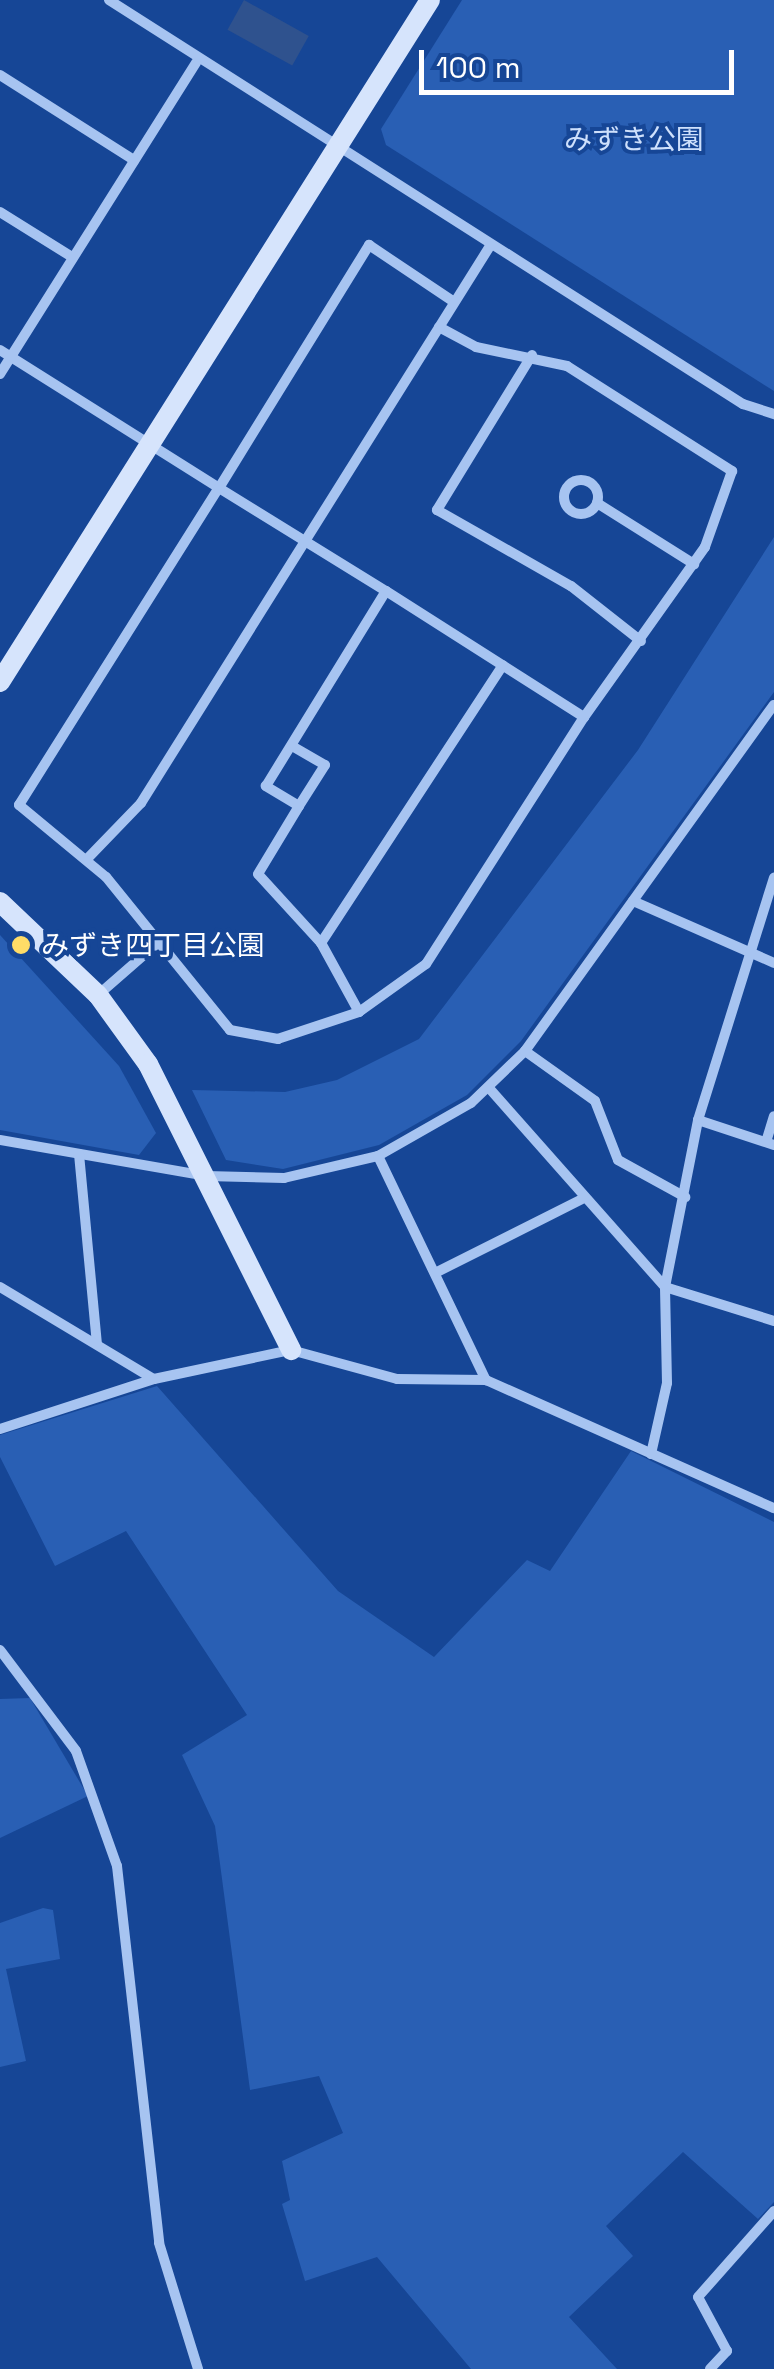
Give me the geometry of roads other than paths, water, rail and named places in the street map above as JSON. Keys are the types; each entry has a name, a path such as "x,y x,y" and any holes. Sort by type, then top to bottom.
{"street":[{"path":"109,0 196,63 341,143 490,246 774,414"},
{"path":"0,682 430,0"},
{"path":"0,374 196,63"},
{"path":"0,75 134,160"},
{"path":"0,212 72,258"},
{"path":"439,327 476,346 532,354 567,366 732,471 694,564 584,717 436,951 358,1012 278,1040 248,1038 230,1030 161,940 86,859 19,805 369,245 454,302"},
{"path":"86,859 140,802 490,246"},
{"path":"0,350 584,717"},
{"path":"532,354 437,510 570,586 641,640"},
{"path":"597,502 694,564"},
{"path":"300,806 266,786 386,591"},
{"path":"321,943 503,665"},
{"path":"0,1140 206,1176 284,1178 378,1156 489,1088 525,1051 774,705"},
{"path":"292,746 325,766 258,874 321,943 358,1012"},
{"path":"652,1454 667,1383 665,1288 698,1120 774,878"},
{"path":"633,900 749,956 774,963"},
{"path":"0,902 98,995 148,1064 291,1350"},
{"path":"98,995 161,940"},
{"path":"525,1051 595,1101 618,1160 685,1197"},
{"path":"489,1088 665,1288 774,1321"},
{"path":"698,1120 770,1143 774,1116"},
{"path":"80,1154 97,1344"},
{"path":"378,1156 486,1380"},
{"path":"436,1272 584,1198"},
{"path":"0,1287 154,1379"},
{"path":"0,1429 154,1379 291,1350 398,1379 486,1380 774,1508"},
{"path":"0,1650 76,1752 117,1866 159,2243 198,2369"},
{"path":"710,2369 726,2350 698,2298 774,2211"}],"place":[{"name":"みずき四丁目公園","path":"21,945"}],"park label":[{"name":"みずき公園","path":"634,139"}]}
